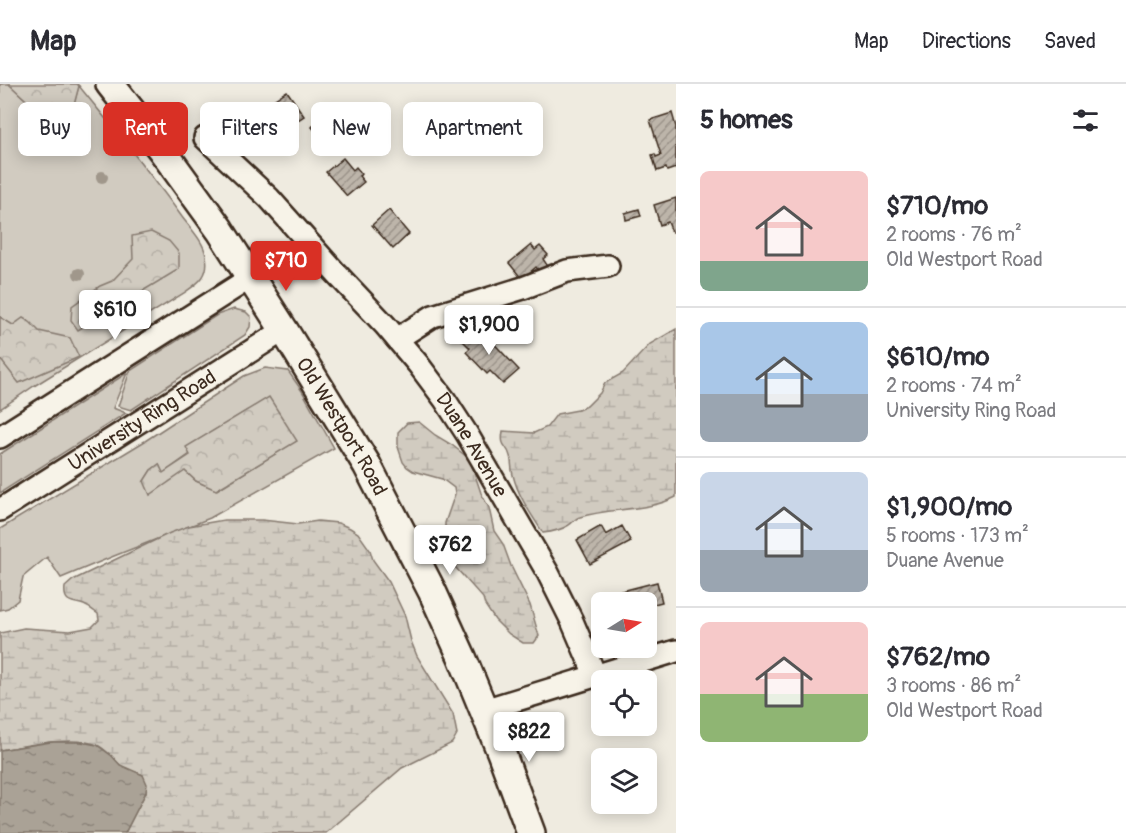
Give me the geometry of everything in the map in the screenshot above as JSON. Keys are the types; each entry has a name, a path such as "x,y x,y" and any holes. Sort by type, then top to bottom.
{"main road":[{"name":"Old Westport Road","path":"118,86 220,230 368,465 436,601 484,710 531,833"}],"street":[{"name":"Duane Avenue","path":"224,156 269,198 397,339 444,400 467,434 548,573 593,670"},
{"path":"397,339 433,316 523,288 567,271 608,266"},
{"path":"0,437 250,278"},
{"name":"University Ring Road","path":"0,510 284,330"},
{"path":"615,670 676,651"},
{"path":"484,710 591,678"}],"green space":[{"path":"0,84 9,84 28,102 18,102 18,156 91,156 91,102 74,102 79,86 103,115 103,156 136,156 197,236 205,251 206,269 202,278 184,293 0,409"},
{"path":"9,84 77,84 79,86 75,102 28,102"},
{"path":"151,232 169,241 179,253 179,269 78,330 71,320 72,306 100,286 112,281 133,259 132,236"},
{"path":"234,309 246,312 251,317 250,327 245,335 131,410 118,406 130,371 217,315"},
{"path":"0,317 13,325 23,318 39,331 70,338 79,357 19,383 0,359"},
{"path":"676,329 676,497 653,505 580,517 563,528 543,533 518,490 512,473 509,452 503,443 503,431 534,433 547,427 557,414 587,406 600,393 605,383 623,373 650,344"},
{"path":"265,368 288,371 334,448 210,518 61,578 47,557 23,577 18,600 8,608 0,610 0,529 145,441 244,376","holes":["248,410 296,441 217,490 196,481 185,471 144,481 151,470 159,465 163,473 190,454 187,447"]},
{"path":"127,373 113,408 126,413 0,493 0,454"},
{"path":"269,397 297,441 216,490 196,481 185,471 150,495 144,481 151,470 159,464 163,473 190,455 186,447"},
{"path":"419,422 452,445 471,463 481,493 489,508 494,531 503,544 530,605 539,636 534,643 523,643 509,634 495,620 483,598 456,568 445,544 445,523 455,494 454,488 442,479 413,471 407,467 398,447 398,432 407,423"},
{"path":"224,520 262,520 298,524 318,521 338,523 358,533 389,582 405,616 417,656 453,714 457,734 452,743 402,768 326,833 125,833 146,792 143,775 122,766 101,747 87,742 63,741 0,750 0,633 24,628 70,631 92,627 99,620 98,614 86,606 67,600 65,587 73,580 170,533 189,526"}],"water":[{"path":"51,742 81,742 97,745 120,765 143,775 147,784 146,792 125,833 0,833 0,750"}],"building":[{"path":"287,91 294,102 270,102"},
{"path":"299,109 304,116 299,119"},
{"path":"672,113 676,127 676,168 657,171 652,155 655,154 656,157 661,155 650,120"},
{"path":"343,158 353,170 356,167 362,174 359,176 364,182 347,196 326,172"},
{"path":"676,198 676,231 672,232 668,222 660,225 654,205"},
{"path":"639,209 641,216 626,220 625,213"},
{"path":"389,210 409,234 393,249 372,225"},
{"path":"531,245 535,250 540,246 548,255 543,259 547,265 539,271 536,267 522,279 509,263"},
{"path":"473,326 479,334 482,331 519,370 503,384 490,371 487,374 466,352 470,348 460,338"},
{"path":"601,526 606,535 622,526 631,542 590,564 577,540"},
{"path":"657,582 662,602 657,603 657,592 618,592"}]}
